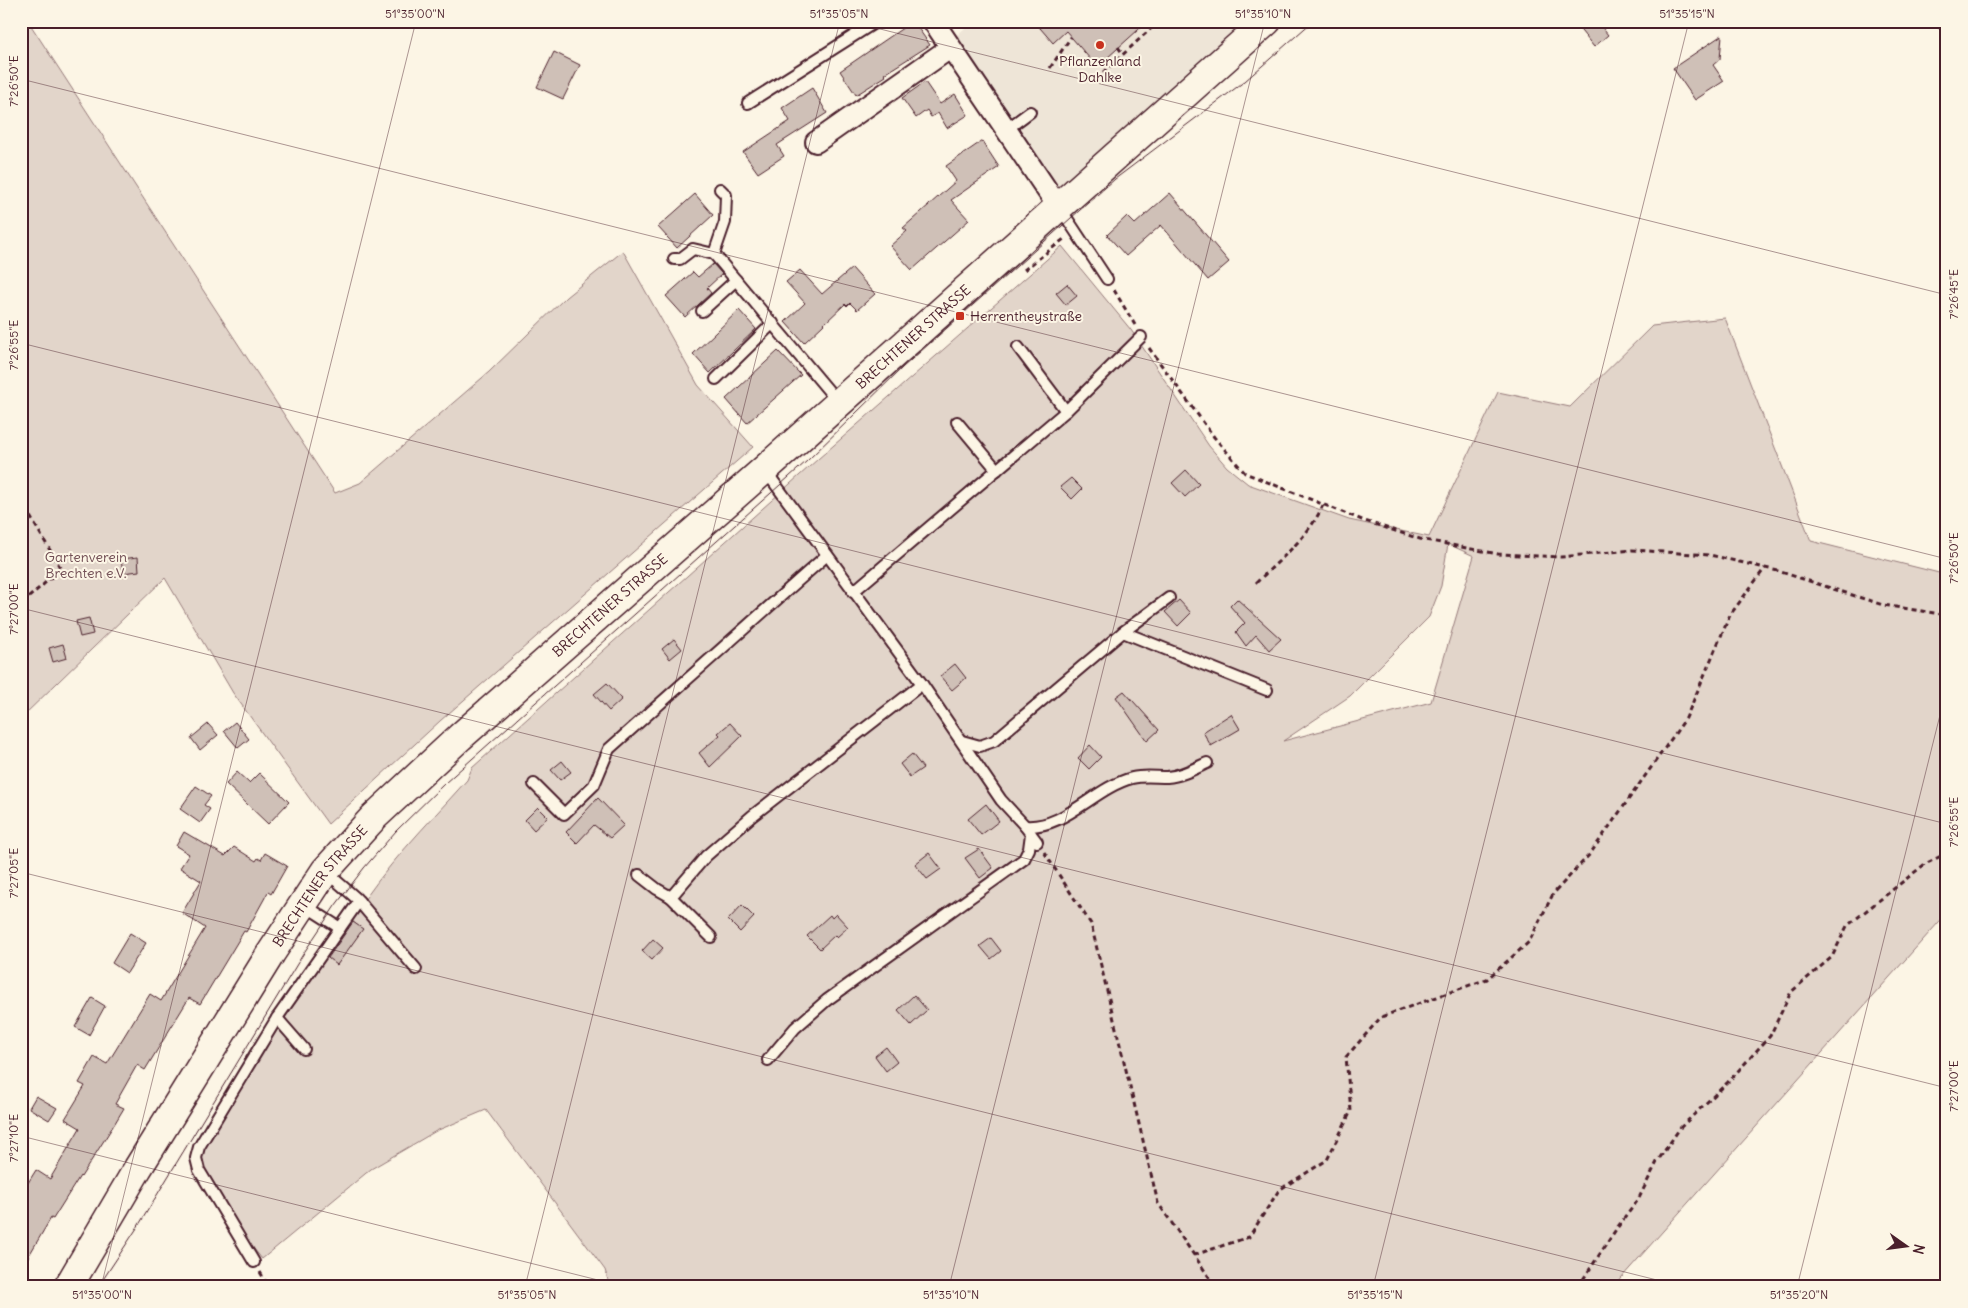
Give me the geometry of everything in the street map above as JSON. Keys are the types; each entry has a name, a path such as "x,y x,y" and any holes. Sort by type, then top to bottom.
{"main road":[{"name":"BRECHTENER STRASSE","path":"68,1287 143,1160 271,953 325,871 374,817 460,736 1059,208 1267,21"}],"street":[{"path":"933,21 1059,208"},
{"path":"816,142 950,48"}],"lane":[{"path":"748,104 877,21"},
{"path":"1007,130 1030,112"},
{"path":"714,254 725,222 726,195 720,189"},
{"path":"1059,208 1107,279"},
{"path":"674,259 680,259 693,249 714,254 838,402"},
{"path":"702,311 736,280"},
{"path":"716,379 773,323"},
{"path":"853,592 1066,411 1141,338"},
{"path":"1018,347 1066,411"},
{"path":"957,422 996,470"},
{"path":"764,469 962,740 1000,800 1031,834"},
{"path":"534,784 564,814 594,785 609,749 827,556"},
{"path":"962,740 980,746 994,741 1123,632 1169,598"},
{"path":"1123,632 1267,690"},
{"path":"671,897 706,856 746,822 922,684"},
{"path":"768,1060 796,1028 827,1000 1024,859 1029,849 1031,834 1037,827 1052,823 1113,786 1132,778 1168,777 1187,772 1207,763"},
{"path":"325,871 359,901 416,969"},
{"path":"639,875 671,897 711,937"},
{"path":"254,1262 199,1170 196,1158 199,1147 277,1018 359,901"},
{"path":"303,904 340,928"},
{"path":"277,1018 304,1049"}],"path":[{"path":"1102,73 1159,21"},
{"path":"1050,68 1071,38"},
{"path":"1118,47 1123,54"},
{"path":"1023,272 1075,231"},
{"path":"1107,279 1124,305 1141,338 1214,437 1245,473 1323,505 1420,539 1498,554 1561,557 1632,550 1710,555 1765,568 1882,605 1947,615"},
{"path":"21,501 61,569 21,604"},
{"path":"1256,583 1306,534 1316,522 1323,505"},
{"path":"1194,1255 1249,1237 1279,1190 1327,1160 1351,1111 1346,1057 1381,1017 1487,978 1529,942 1553,894 1590,854 1686,718 1730,615 1765,568"},
{"path":"1031,834 1091,924 1158,1202 1216,1287"},
{"path":"1578,1287 1638,1200 1657,1162 1680,1128 1728,1082 1770,1036 1791,992 1832,957 1847,926 1925,864 1947,853"}],"shaded area":[{"path":"973,21 1251,21 1058,187 956,36"}],"green space":[{"name":"Gartenverein Brechten e.V.","path":"21,21 28,21 335,493 360,483 489,372 566,297 623,251 698,385 753,447 440,721 328,824 233,693 165,578 21,718"},
{"path":"1062,246 1131,330 1209,446 1227,467 1248,484 1349,520 1429,537 1498,392 1570,407 1652,326 1725,318 1811,541 1947,575 1947,913 1613,1287 610,1287 605,1270 486,1110 436,1131 371,1169 262,1259 246,1239 236,1243 194,1167 283,1014 325,956 337,964 362,929 351,920 363,901 406,848 467,780 472,768 818,459","holes":["1448,544 1474,556 1431,702 1283,741 1350,696 1429,617 1441,586"]}],"building":[{"path":"913,21 930,45 884,74 886,76 856,95 840,71"},
{"name":"Pflanzenland Dahlke","path":"1034,21 1148,21 1097,67 1066,31 1053,43"},
{"path":"1573,21 1597,21 1608,35 1594,47"},
{"path":"1722,35 1720,59 1713,65 1724,81 1695,100 1673,68"},
{"path":"554,52 580,65 563,99 537,87"},
{"path":"925,82 940,104 955,94 968,115 947,128 938,113 931,117 927,110 916,118 902,98"},
{"path":"812,88 827,113 777,145 784,156 758,173 743,152 790,121 782,108"},
{"path":"982,141 999,167 951,200 969,220 912,270 890,246 907,231 903,228 956,181 946,166"},
{"path":"1170,193 1229,262 1208,280 1161,225 1126,256 1107,235 1127,216 1135,224"},
{"path":"695,194 713,215 677,248 658,227"},
{"path":"713,264 722,274 707,288 711,293 685,317 666,296 693,272 698,277"},
{"path":"852,268 875,294 857,310 850,303 847,306 845,304 804,343 785,322 805,303 786,282 800,270 822,294"},
{"path":"1067,284 1077,296 1066,305 1056,293"},
{"path":"739,310 756,329 710,373 693,354"},
{"path":"778,351 801,375 747,423 726,399"},
{"path":"1186,470 1199,484 1185,497 1172,483"},
{"path":"1071,478 1082,489 1072,499 1060,487"},
{"path":"138,557 139,571 123,573 121,559"},
{"path":"1237,599 1281,639 1269,650 1256,635 1246,646 1236,632 1245,623 1230,606"},
{"path":"1179,600 1191,613 1178,626 1165,612"},
{"path":"89,618 93,634 80,637 76,621"},
{"path":"674,639 682,649 670,659 662,649"},
{"path":"63,644 67,658 53,662 49,648"},
{"path":"955,664 966,678 952,690 940,676"},
{"path":"607,683 622,699 609,711 594,694"},
{"path":"1124,691 1159,730 1147,741 1116,697"},
{"path":"1231,714 1240,729 1211,746 1203,732"},
{"path":"235,722 249,739 238,748 224,731"},
{"path":"730,723 742,736 710,767 699,753 720,735 718,733"},
{"path":"208,724 218,735 200,750 191,738"},
{"path":"1090,745 1101,757 1089,769 1078,758"},
{"path":"912,754 923,768 910,777 900,764"},
{"path":"562,761 571,772 560,780 551,770"},
{"path":"237,772 249,783 259,773 289,802 268,824 226,784"},
{"path":"196,786 211,796 204,805 210,809 200,823 180,809"},
{"path":"598,798 624,825 610,838 594,825 577,843 566,832"},
{"path":"986,804 999,821 981,835 968,819"},
{"path":"538,807 548,817 534,830 525,820"},
{"path":"184,832 225,856 234,847 256,861 258,858 261,860 265,853 287,866 271,894 268,892 246,932 244,931 200,1004 189,998 145,1070 137,1065 115,1104 124,1108 81,1177 53,1219 51,1218 21,1269 21,1194 36,1170 50,1179 80,1128 65,1119 85,1086 79,1083 94,1057 107,1064 150,994 161,1001 205,928 182,913 201,881 180,868 189,854 176,846"},
{"path":"979,849 993,868 980,878 965,858"},
{"path":"929,853 941,869 927,879 915,864"},
{"path":"742,905 754,917 740,932 728,920"},
{"path":"836,914 848,927 837,937 835,935 820,949 807,936 830,915 832,918"},
{"path":"353,922 363,929 337,965 328,958"},
{"path":"130,933 146,943 127,973 112,963"},
{"path":"991,938 1001,951 991,959 980,946"},
{"path":"653,939 663,948 652,960 642,951"},
{"path":"914,995 927,1010 911,1025 898,1010"},
{"path":"92,998 105,1006 89,1035 75,1027"},
{"path":"886,1047 897,1062 886,1071 875,1056"},
{"path":"36,1096 57,1108 49,1120 29,1108"}],"tram line":[{"path":"98,1287 137,1228 305,951 335,906 396,831 445,783 807,461 903,367 1115,179 1245,81 1313,21"}],"place":[{"name":"Pflanzenland Dahlke","path":"1100,45"},
{"name":"Herrentheystraße","path":"960,316"}]}
